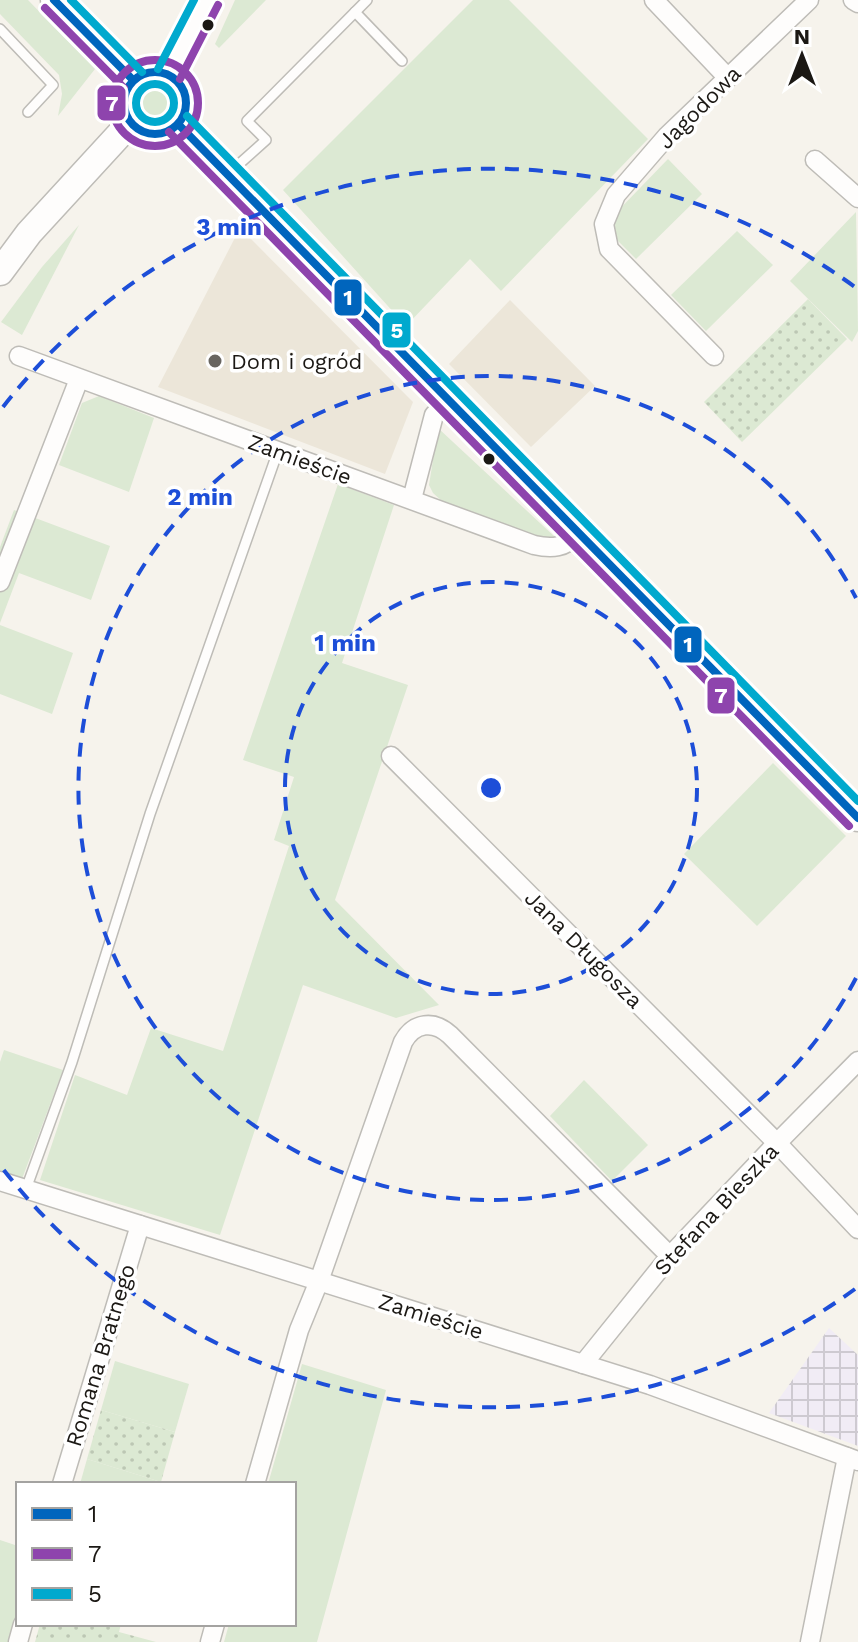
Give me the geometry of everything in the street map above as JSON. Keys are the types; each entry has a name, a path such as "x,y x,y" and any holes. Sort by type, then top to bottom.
{"street":[{"path":"54,0 133,80"},
{"path":"169,74 207,0"},
{"path":"654,0 728,78"},
{"name":"Jagodowa","path":"714,356 609,249 604,224 616,195 667,136 809,0"},
{"path":"853,0 858,3"},
{"path":"153,71 169,74 180,84 186,97 185,112 178,124 167,132 154,134 141,131 125,112 127,90 133,80 153,71"},
{"path":"0,272 29,233 131,122"},
{"path":"178,124 858,818"},
{"path":"815,160 858,198"},
{"name":"Zamieście","path":"19,356 534,545 558,547 566,545 578,534"},
{"path":"0,582 79,379"},
{"path":"412,499 434,415 448,401"},
{"name":"Jana Długosza","path":"391,756 777,1143 858,1229"},
{"path":"256,1482 299,1330 403,1042 409,1032 418,1026 430,1024 442,1027 670,1256"},
{"name":"Stefana Bieszka","path":"583,1364 670,1256 858,1061"},
{"name":"Zamieście","path":"0,1181 650,1385 853,1459"},
{"name":"Romana Bratnego","path":"63,1482 140,1225"},
{"path":"810,1642 853,1459"}],"lane":[{"path":"226,175 266,140 247,121 367,0"},
{"path":"355,12 402,61"},
{"path":"0,29 53,85 28,112"},
{"path":"26,1189 72,1062 150,814 278,451"}],"shaded area":[{"path":"240,228 413,402 385,474 158,387"},
{"path":"510,300 595,386 531,447 449,364"},
{"path":"829,1328 858,1355 858,1446 769,1413"}],"green space":[{"path":"0,0 28,0 95,69 58,116 62,94 59,75 0,14"},
{"path":"235,0 266,0 219,48 215,44"},
{"path":"473,0 509,0 648,139 501,291 470,259 406,326 283,190"},
{"path":"155,88 166,92 170,103 166,114 155,118 144,114 140,103 144,92"},
{"path":"668,159 702,194 636,259 611,234 611,218"},
{"path":"856,212 858,331 852,342 790,281"},
{"path":"79,225 22,335 1,322 42,267"},
{"path":"737,231 773,265 706,331 671,295"},
{"path":"808,299 847,339 742,442 704,402"},
{"path":"99,396 154,418 129,492 59,465 82,403"},
{"path":"438,428 555,537 533,536 500,526 443,502 433,493 429,485"},
{"path":"338,484 394,505 342,663 408,685 335,900 439,1005 396,1018 303,985 220,1235 40,1180 75,1075 127,1095 151,1028 223,1051 289,846 274,840 294,777 243,760"},
{"path":"14,510 110,546 91,600 19,573 0,623 0,547"},
{"path":"0,625 73,653 52,714 0,694"},
{"path":"773,763 846,836 757,926 684,854"},
{"path":"4,1050 63,1070 22,1179 0,1171 0,1062"},
{"path":"584,1080 648,1145 612,1181 550,1116"},
{"path":"115,1361 189,1384 175,1432 101,1410"},
{"path":"302,1364 386,1390 317,1642 224,1642 228,1626 296,1626 296,1482 269,1482"},
{"path":"101,1410 175,1432 161,1482 87,1459"},
{"path":"87,1459 161,1482 81,1482"},
{"path":"0,1540 16,1545 16,1620 10,1642 0,1642"},
{"path":"39,1626 120,1626 119,1632 156,1642 35,1642"}],"transit line":[{"name":"1","path":"54,0 133,80"},
{"name":"5","path":"71,0 142,72"},
{"name":"5","path":"158,69 194,0"},
{"name":"7","path":"180,79 218,5"},
{"name":"7","path":"45,8 124,88"},
{"name":"7","path":"155,60 172,63 186,72 195,86 198,103 195,120 186,134 172,143 155,146 138,143 124,134 115,120 112,103 115,86 124,72 138,63 155,60"},
{"name":"1","path":"155,72 167,74 177,81 184,91 186,103 184,115 177,125 167,132 155,134 143,132 133,125 126,115 124,103 126,91 133,81 143,74 155,72"},
{"name":"5","path":"155,84 169,89 174,103 169,117 155,122 141,117 136,103 141,89 155,84"},
{"name":"5","path":"187,116 858,801"},
{"name":"1","path":"178,124 858,818"},
{"name":"7","path":"169,132 849,826"}],"place":[{"name":"Dom i ogród","path":"215,361"}]}
